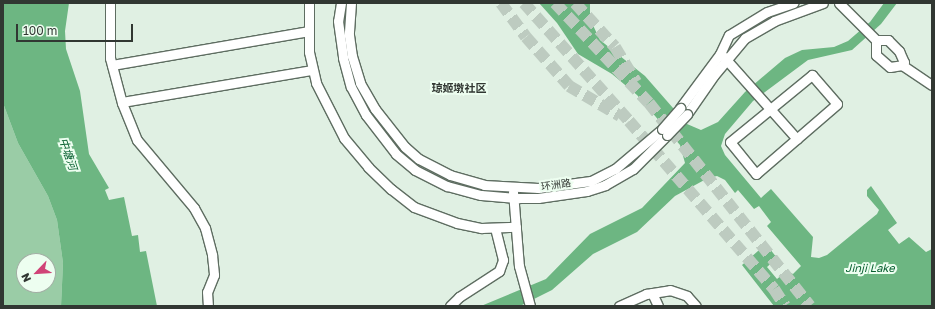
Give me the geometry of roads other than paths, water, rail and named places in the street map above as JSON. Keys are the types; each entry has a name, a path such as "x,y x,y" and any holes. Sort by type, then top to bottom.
{"street":[{"path":"110,3 108,30 112,64 122,102 137,140 194,208 205,228 212,255 214,275 207,292 208,306"},
{"path":"309,3 309,31 312,70 328,110 344,138 391,189 414,207 444,218 481,228 516,227"},
{"name":"环洲路","path":"341,3 339,36 351,87 366,115 396,154 415,170 447,186 481,195 538,198 568,195 605,185 633,168 683,111 724,56 745,38 774,21 823,3"},
{"name":"环洲路","path":"351,3 349,35 352,56 360,83 375,109 405,148 419,159 450,175 484,186 538,188 591,181 615,169 665,132"},
{"name":"环洲路","path":"724,56 729,35 767,12 793,3"},
{"path":"842,5 875,38 888,40 899,51 904,62 902,65"},
{"path":"112,64 309,31"},
{"path":"875,38 876,55 890,67 902,65 932,85"},
{"path":"724,56 797,139"},
{"path":"122,102 312,70"},
{"path":"812,75 837,104 756,174 730,142 770,109 812,75"},
{"path":"512,186 519,266 530,305"},
{"path":"450,306 464,293 498,272 503,260 495,228"},
{"path":"619,306 652,293 670,290 687,296 696,306"},
{"path":"652,293 658,306"}],"water":[{"name":"中塘河","path":"3,3 69,3 65,31 66,49 80,91 89,154 109,188 105,190 109,200 124,197 132,236 138,235 140,252 146,251 157,306 61,306 63,263 57,220 48,196 18,143 3,103"},
{"name":"Jinji Lake","path":"539,3 590,3 590,19 600,40 645,76 687,124 701,130 718,122 745,92 785,58 802,50 834,47 848,41 870,22 884,3 897,3 881,24 852,50 808,60 753,101 725,134 721,146 725,155 761,198 771,189 813,237 811,257 819,258 827,255 877,214 879,210 867,196 867,190 871,186 897,223 888,230 899,244 909,237 926,252 932,249 932,306 774,306 742,265 766,244 777,258 767,267 777,279 787,271 793,274 801,266 767,226 771,222 759,206 754,209 738,190 735,193 725,180 717,176 708,178 675,196 637,232 593,254 552,290 520,306 481,306 546,279 590,234 642,208 685,163 680,145 637,95 612,74 578,54 557,23"}],"tunnel":[{"path":"501,3 526,37 569,86 620,116"},
{"path":"524,3 629,121 774,289 785,306"},
{"path":"555,3 649,103 810,306"},
{"path":"575,3 615,47 636,82"}],"district":[{"name":"琼姬墩社区","path":"459,88"}]}
